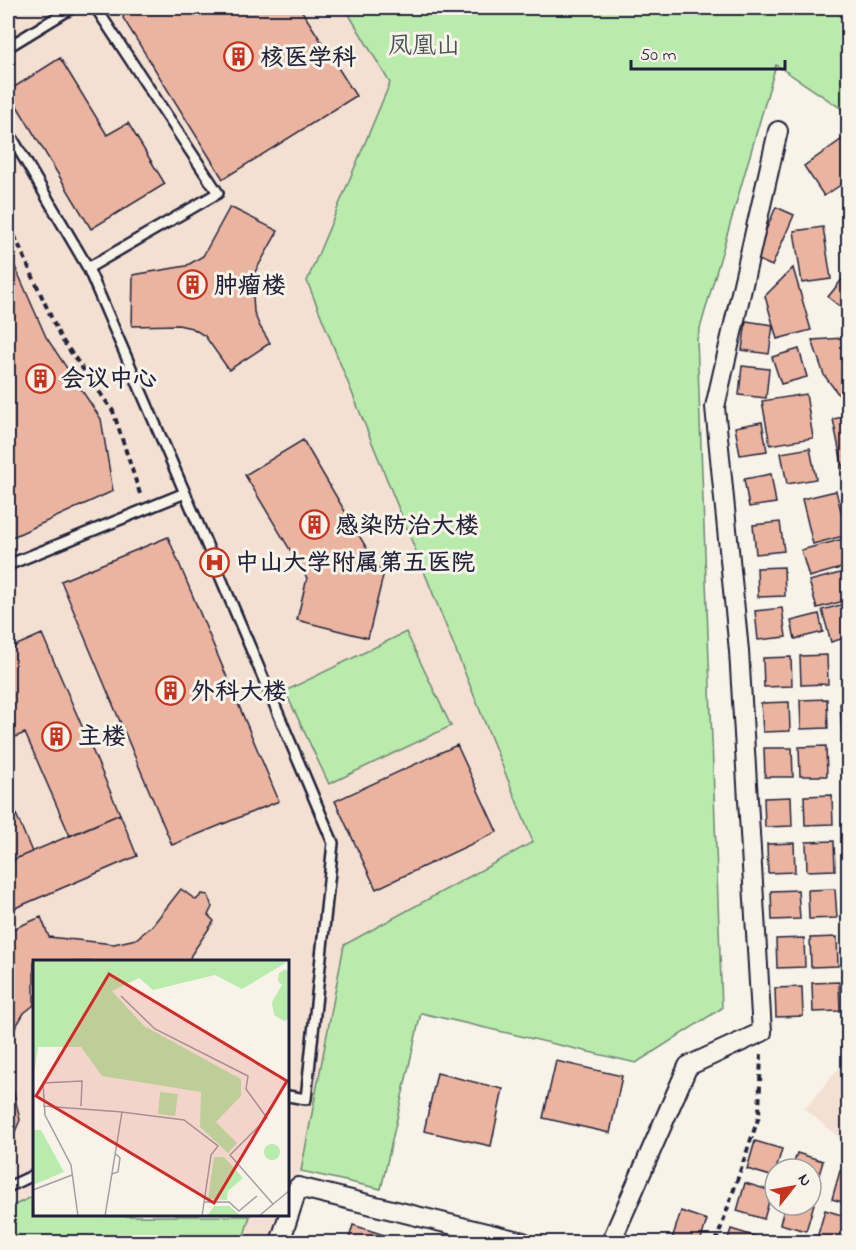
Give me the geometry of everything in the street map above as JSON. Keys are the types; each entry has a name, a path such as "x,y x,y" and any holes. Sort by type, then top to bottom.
{"street":[{"path":"610,1242 688,1066 762,1032 739,651 716,407 778,131"},
{"path":"290,1211 298,1187 523,1242"},
{"path":"280,1242 288,1217"}],"lane":[{"path":"8,47 72,8"},
{"path":"88,268 218,193 96,8"},
{"path":"8,131 88,268 333,843 306,1099 290,1096"},
{"path":"8,565 185,493"},
{"path":"8,1187 33,1175"}],"path":[{"path":"8,232 12,231 60,337 113,411 145,509"},
{"path":"716,1242 759,1116 762,1032"}],"shaded area":[{"name":"中山大学附属第五医院","path":"8,8 345,8 390,83 307,281 533,842 344,944 301,1171 290,1203 290,960 33,960 33,1217 286,1217 277,1242 8,1242"},
{"path":"848,1057 848,1145 805,1109"}],"green space":[{"name":"凤凰山","path":"345,8 848,8 848,113 776,65 697,339 722,1008 636,1063 421,1013 381,1189 301,1171 344,945 533,842 307,281 390,83"},
{"path":"406,632 451,726 329,784 285,691"},
{"path":"33,1196 33,1217 250,1217 242,1242 18,1242 8,1222 8,1208"}],"building":[{"name":"核医学科","path":"126,8 300,8 356,96 223,179 123,18"},
{"path":"60,58 107,135 128,123 165,184 91,229 8,91"},
{"path":"848,135 848,180 824,196 804,166"},
{"name":"肿瘤楼","path":"230,207 278,231 255,272 253,296 254,312 270,343 229,370 205,336 192,328 178,325 132,326 133,275 186,266 203,256"},
{"path":"776,207 794,215 772,266 754,258"},
{"path":"823,227 831,279 802,283 794,231"},
{"name":"会议中心","path":"9,253 46,337 101,419 113,491 8,539"},
{"path":"793,268 811,330 777,339 765,296"},
{"path":"848,272 848,313 828,297"},
{"path":"746,321 773,325 769,354 742,350"},
{"path":"844,338 848,351 848,401 842,399 824,375 812,340"},
{"path":"799,349 807,377 781,384 772,357"},
{"path":"742,366 769,369 766,398 739,395"},
{"path":"806,394 813,438 770,445 762,401"},
{"path":"848,416 848,468 843,469 833,419"},
{"path":"762,422 767,451 740,455 735,427"},
{"name":"感染防治大楼","path":"303,440 383,576 368,638 297,620 307,578 245,475"},
{"path":"810,448 816,479 787,484 781,453"},
{"path":"771,474 776,503 749,507 744,479"},
{"path":"836,491 847,535 813,544 802,499"},
{"path":"780,522 784,551 756,554 753,525"},
{"name":"外科大楼","path":"168,537 279,801 172,845 61,581"},
{"path":"847,538 848,566 809,577 801,550"},
{"path":"784,567 785,596 758,597 757,568"},
{"path":"848,571 848,600 817,608 809,581"},
{"path":"848,603 848,637 831,642 822,610"},
{"path":"782,608 786,637 758,640 755,611"},
{"path":"819,614 823,632 795,639 791,621"},
{"name":"主楼","path":"42,634 120,814 70,836 25,733 8,740 8,649"},
{"path":"827,655 828,684 801,685 800,656"},
{"path":"791,657 792,686 764,687 763,658"},
{"path":"827,699 828,728 801,729 800,700"},
{"path":"789,702 790,731 763,732 761,703"},
{"path":"840,704 848,704 848,733 842,733"},
{"path":"457,745 497,832 376,889 335,801"},
{"path":"826,746 827,776 800,776 799,747"},
{"path":"843,747 848,747 848,776 844,776"},
{"path":"764,748 792,748 793,777 765,777"},
{"path":"8,795 32,852 8,862"},
{"path":"832,795 833,824 805,825 804,796"},
{"path":"791,797 792,826 765,827 764,798"},
{"path":"120,814 137,856 8,911 8,862"},
{"path":"834,841 835,870 807,871 806,842"},
{"path":"794,843 795,872 768,873 767,844"},
{"path":"181,889 196,900 202,894 208,895 212,907 208,915 214,921 190,960 33,960 33,1006 24,1013 8,1040 8,931 41,917 49,937 114,944 136,939 152,926"},
{"path":"835,889 837,918 809,919 808,890"},
{"path":"798,890 800,919 772,920 771,891"},
{"path":"837,937 838,966 811,967 810,938"},
{"path":"804,938 805,967 777,968 776,939"},
{"path":"839,982 840,1011 813,1012 812,983"},
{"path":"802,987 803,1016 776,1017 775,988"},
{"path":"556,1061 622,1076 610,1133 543,1118"},
{"path":"8,1066 20,1120 14,1134 8,1138"},
{"path":"437,1073 503,1089 491,1146 424,1131"},
{"path":"755,1141 782,1149 780,1157 763,1157 763,1174 747,1169"},
{"path":"797,1153 810,1157 796,1157"},
{"path":"840,1171 848,1174 848,1204 832,1199"},
{"path":"745,1183 763,1188 764,1219 737,1211"},
{"path":"825,1210 848,1217 844,1242 817,1238"},
{"path":"681,1211 707,1220 700,1242 672,1239"},
{"path":"782,1217 810,1217 806,1231 780,1224"},
{"path":"353,1225 406,1242 348,1242"},
{"path":"731,1229 757,1237 756,1242 727,1242"}],"place":[{"name":"核医学科","path":"239,57"},
{"name":"肿瘤楼","path":"193,285"},
{"name":"会议中心","path":"40,378"},
{"name":"感染防治大楼","path":"314,525"},
{"name":"中山大学附属第五医院","path":"214,562"},
{"name":"外科大楼","path":"170,691"},
{"name":"主楼","path":"57,736"}]}
